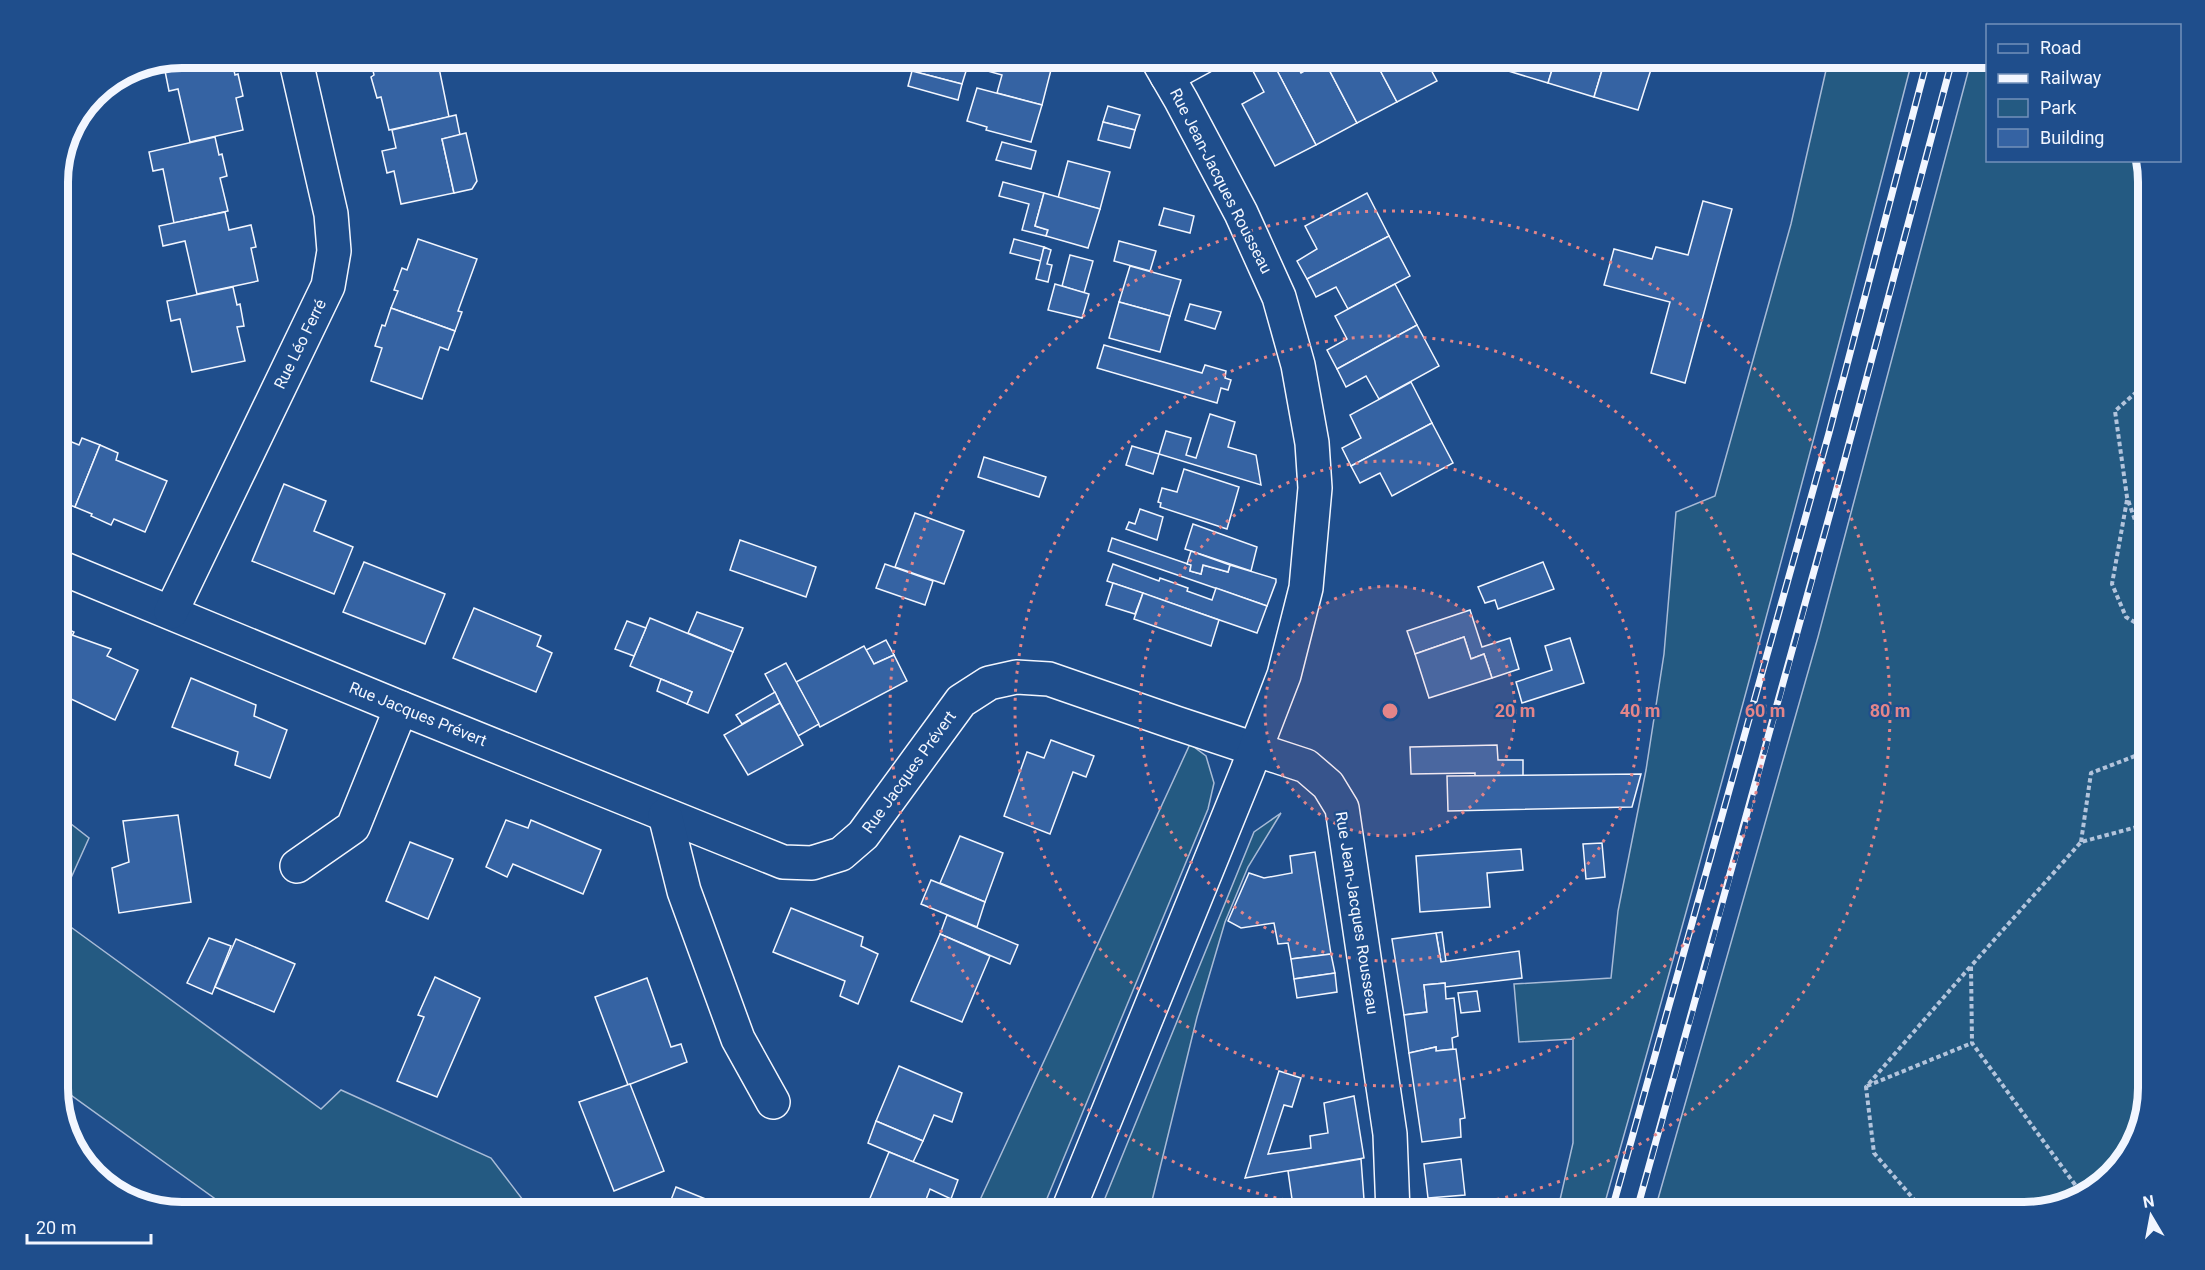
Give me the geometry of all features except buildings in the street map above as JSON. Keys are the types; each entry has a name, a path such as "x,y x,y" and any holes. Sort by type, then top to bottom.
{"street":[{"name":"Rue Léo Ferré","path":"171,612 328,286 334,250 331,214 298,68"},
{"name":"Rue Jean-Jacques Rousseau","path":"1162,68 1241,213 1279,297 1298,365 1312,443 1315,488 1306,588 1284,675 1255,750 1306,766 1328,785 1342,808 1390,1134 1393,1202"},
{"name":"Rue Jacques Prévert","path":"68,570 665,816 783,862 812,863 841,854 863,835 961,701 989,683 1016,677 1049,679 1255,750"},
{"path":"297,866 353,827 401,708"},
{"path":"1071,1202 1255,750"},
{"path":"665,816 684,891 738,1039 773,1102"}],"path":[{"path":"2137,391 2115,411 2127,497 2137,527"},
{"path":"2127,497 2112,584 2126,616 2137,623"},
{"path":"1916,1202 1874,1153 1866,1087 2081,842 2091,773 2138,755"},
{"path":"2081,842 2138,827"},
{"path":"1971,966 1972,1043 2078,1189"},
{"path":"1866,1087 1972,1043"}],"green space":[{"path":"1826,68 1910,68 1761,636 1605,1202 1560,1202 1573,1143 1573,1039 1519,1042 1514,984 1611,978 1618,911 1646,770 1664,654 1676,512 1715,496 1791,224"},
{"path":"1969,68 1986,68 1986,162 2136,162 2137,166 2137,1104 2129,1132 2114,1158 2093,1179 2067,1194 2039,1202 1657,1202 1818,637"},
{"path":"1190,744 1206,756 1214,783 1208,809 1046,1202 979,1202"},
{"path":"1281,813 1248,867 1225,922 1197,1017 1152,1202 1103,1202 1254,832"},
{"path":"68,822 89,838 68,885"},
{"path":"68,925 321,1109 341,1090 491,1158 524,1202 220,1202 68,1093"}],"railway":[{"path":"1614,1202 1829,433 1925,68"},
{"path":"1639,1202 1797,636 1950,68"}]}
